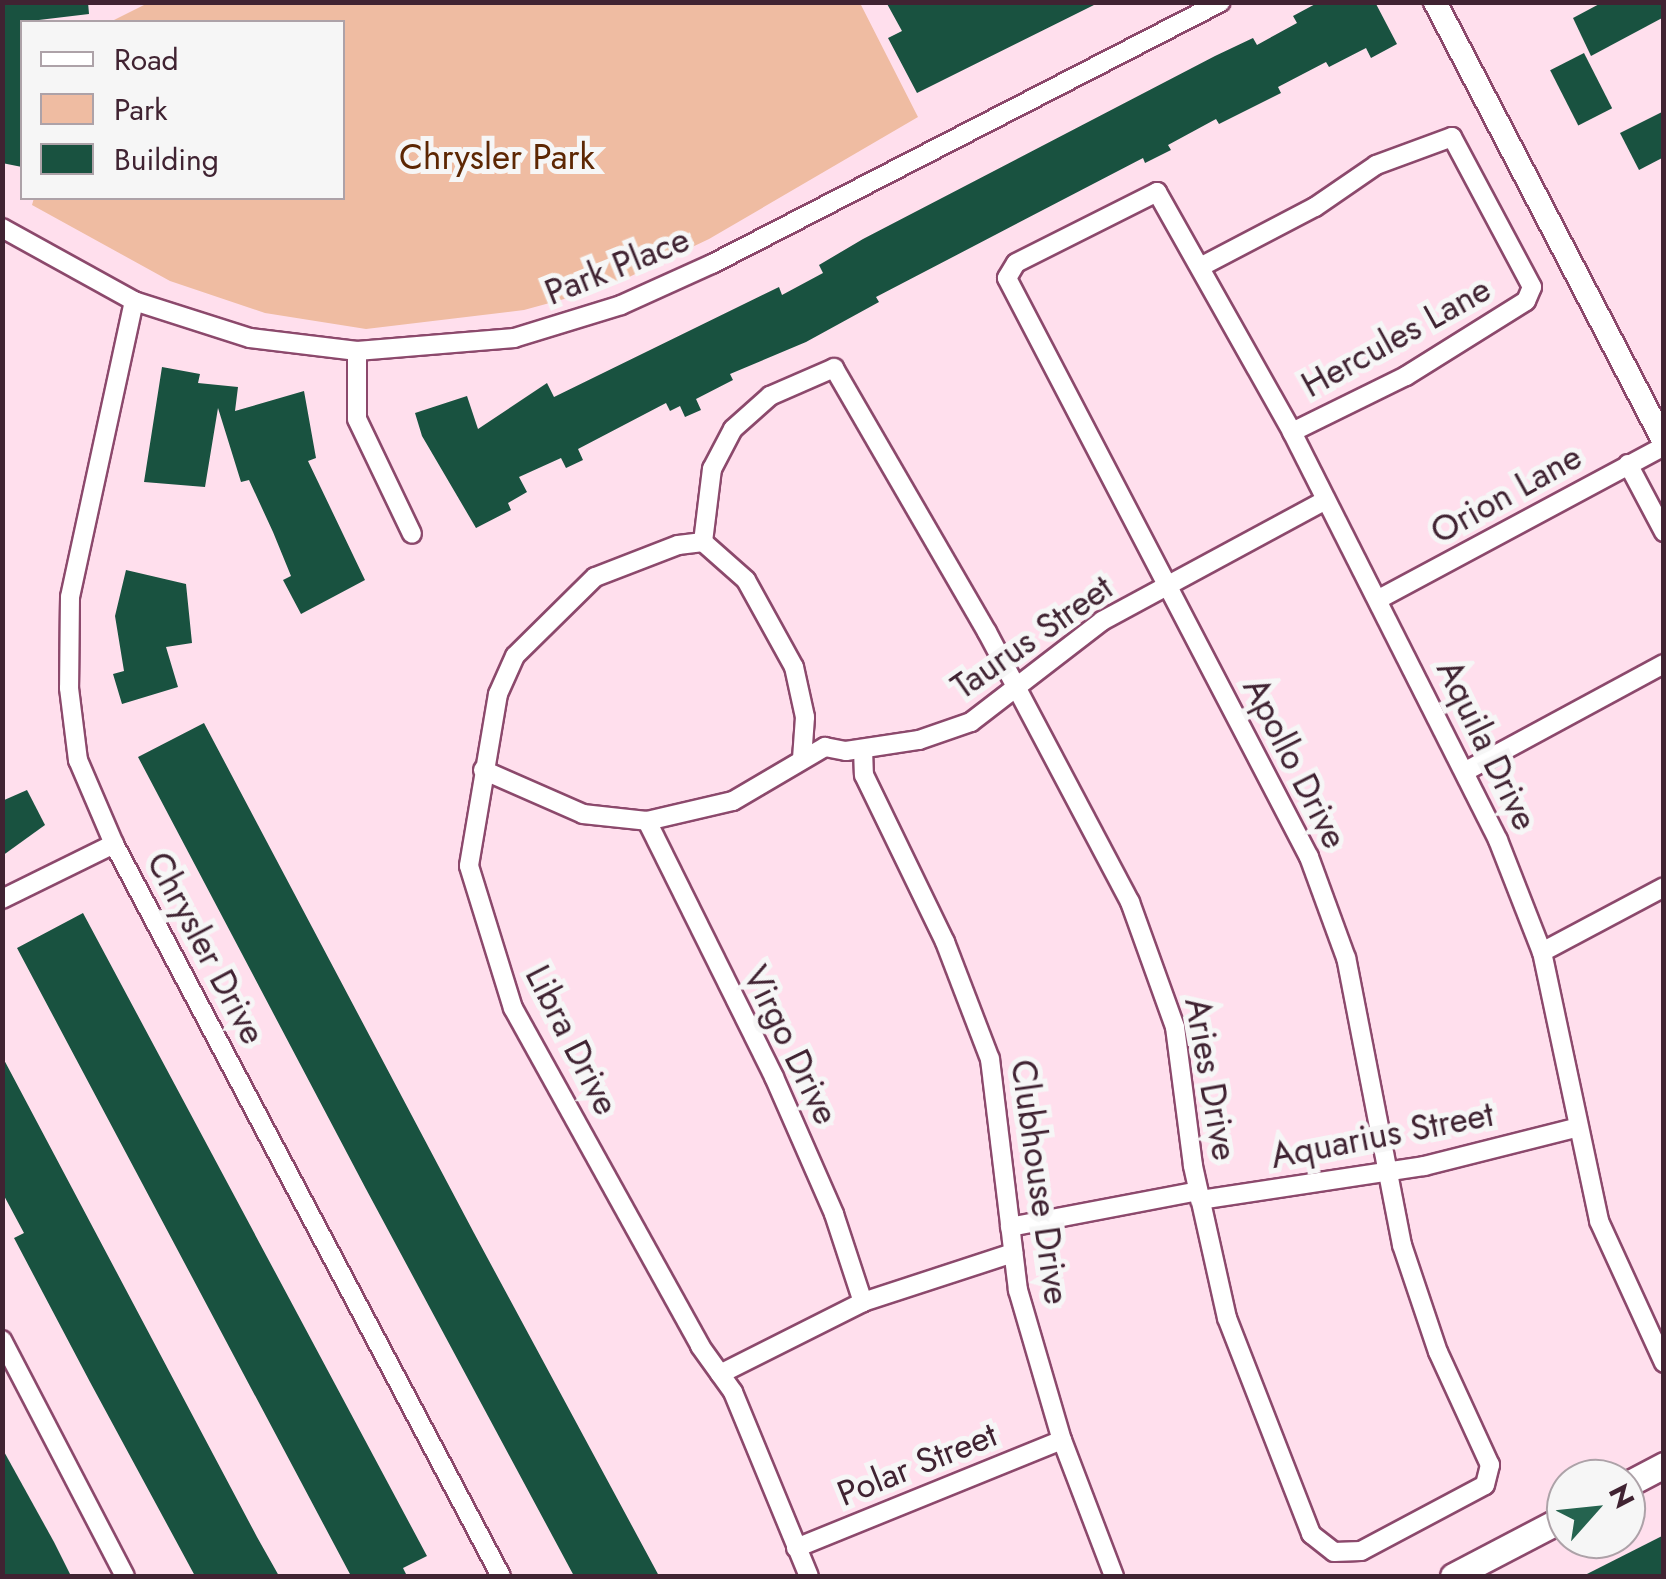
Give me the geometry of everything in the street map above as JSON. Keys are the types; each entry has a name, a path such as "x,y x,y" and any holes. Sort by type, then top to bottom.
{"main road":[{"path":"1453,1576 1546,1527"}],"street":[{"name":"Park Place","path":"2,228 134,301 250,338 357,351 500,340 620,305 1221,2"},
{"path":"1435,2 1664,443"},
{"name":"Hercules Lane","path":"1204,265 1315,208 1376,165 1452,137 1532,295 1406,376 1292,432"},
{"name":"Aquila Drive","path":"1157,192 1204,265 1466,771 1542,952 1575,1128 1611,1253 1664,1364"},
{"name":"Apollo Drive","path":"1157,192 1016,263 1008,278 1321,891 1346,958 1384,1172 1420,1302 1491,1476"},
{"name":"Chrysler Drive","path":"134,301 77,552 68,642 78,760 114,844 501,1576"},
{"path":"357,351 356,419 412,534"},
{"name":"Aries Drive","path":"703,542 712,468 733,430 770,396 834,368 1016,686 1118,877 1161,980 1185,1079 1199,1196 1241,1367 1281,1469 1322,1547 1361,1551 1491,1476"},
{"name":"Orion Lane","path":"1380,600 1664,443"},
{"path":"1633,461 1664,532"},
{"name":"Taurus Street","path":"483,770 583,814 647,821 734,802 825,747 863,749 971,722 1102,621 1324,501"},
{"path":"703,542 746,580 794,666 805,717 802,759"},
{"name":"Libra Drive","path":"703,542 595,577 541,624 515,656 498,694 469,866 513,1008 750,1427 810,1576"},
{"path":"1466,771 1664,664"},
{"name":"Clubhouse Drive","path":"863,749 864,775 945,942 990,1058 1013,1253 1062,1440 1114,1576"},
{"name":"Virgo Drive","path":"647,821 774,1077 834,1214 863,1302"},
{"path":"2,899 114,844"},
{"path":"1542,952 1664,887"},
{"name":"Aquarius Street","path":"1010,1227 1199,1196 1384,1172 1575,1128"},
{"path":"720,1374 863,1302 1013,1253"},
{"path":"2,1340 125,1576"},
{"name":"Polar Street","path":"796,1548 1062,1440"}],"green space":[{"name":"Chrysler Park","path":"148,3 860,3 918,117 709,239 608,287 524,310 366,329 265,313 170,281 32,205 33,200 345,200 345,20 114,20"}],"building":[{"path":"2,2 88,2 89,14 20,20 20,167 2,163"},
{"path":"886,2 1100,2 917,93 888,38 902,31"},
{"path":"1319,2 1375,2 1397,44 1371,58 1366,48 1329,67 1326,62 1278,87 1281,93 1219,124 1216,119 1168,145 1171,150 1145,163 1143,158 876,297 879,302 806,342 730,374 733,380 696,399 701,410 685,417 680,406 670,411 666,403 578,449 583,460 566,468 561,458 519,477 527,492 508,503 511,510 476,528 422,436 415,413 467,396 478,429 547,383 554,397 779,287 782,295 823,273 819,265 863,239 1215,56 1253,38 1257,45 1297,23 1293,16"},
{"path":"1603,2 1664,2 1664,17 1591,56 1573,18"},
{"path":"1584,53 1612,108 1578,125 1550,70"},
{"path":"1664,111 1664,157 1639,170 1620,133"},
{"path":"162,367 200,374 198,383 238,387 235,411 304,391 316,458 308,461 365,580 301,614 283,580 291,576 273,532 249,480 241,482 218,408 205,487 144,482"},
{"path":"126,570 186,584 192,643 166,647 178,687 122,704 113,674 124,671 115,616"},
{"path":"204,723 659,1576 574,1576 366,1189 138,757"},
{"path":"27,790 45,825 2,856 2,801"},
{"path":"83,913 427,1556 403,1568 407,1576 351,1576 17,948"},
{"path":"2,1056 279,1576 195,1576 90,1382 14,1238 24,1233 2,1192"},
{"path":"2,1448 54,1542 71,1576 2,1576"},
{"path":"1664,1535 1664,1576 1583,1576 1617,1559 1646,1559 1646,1544"}]}
